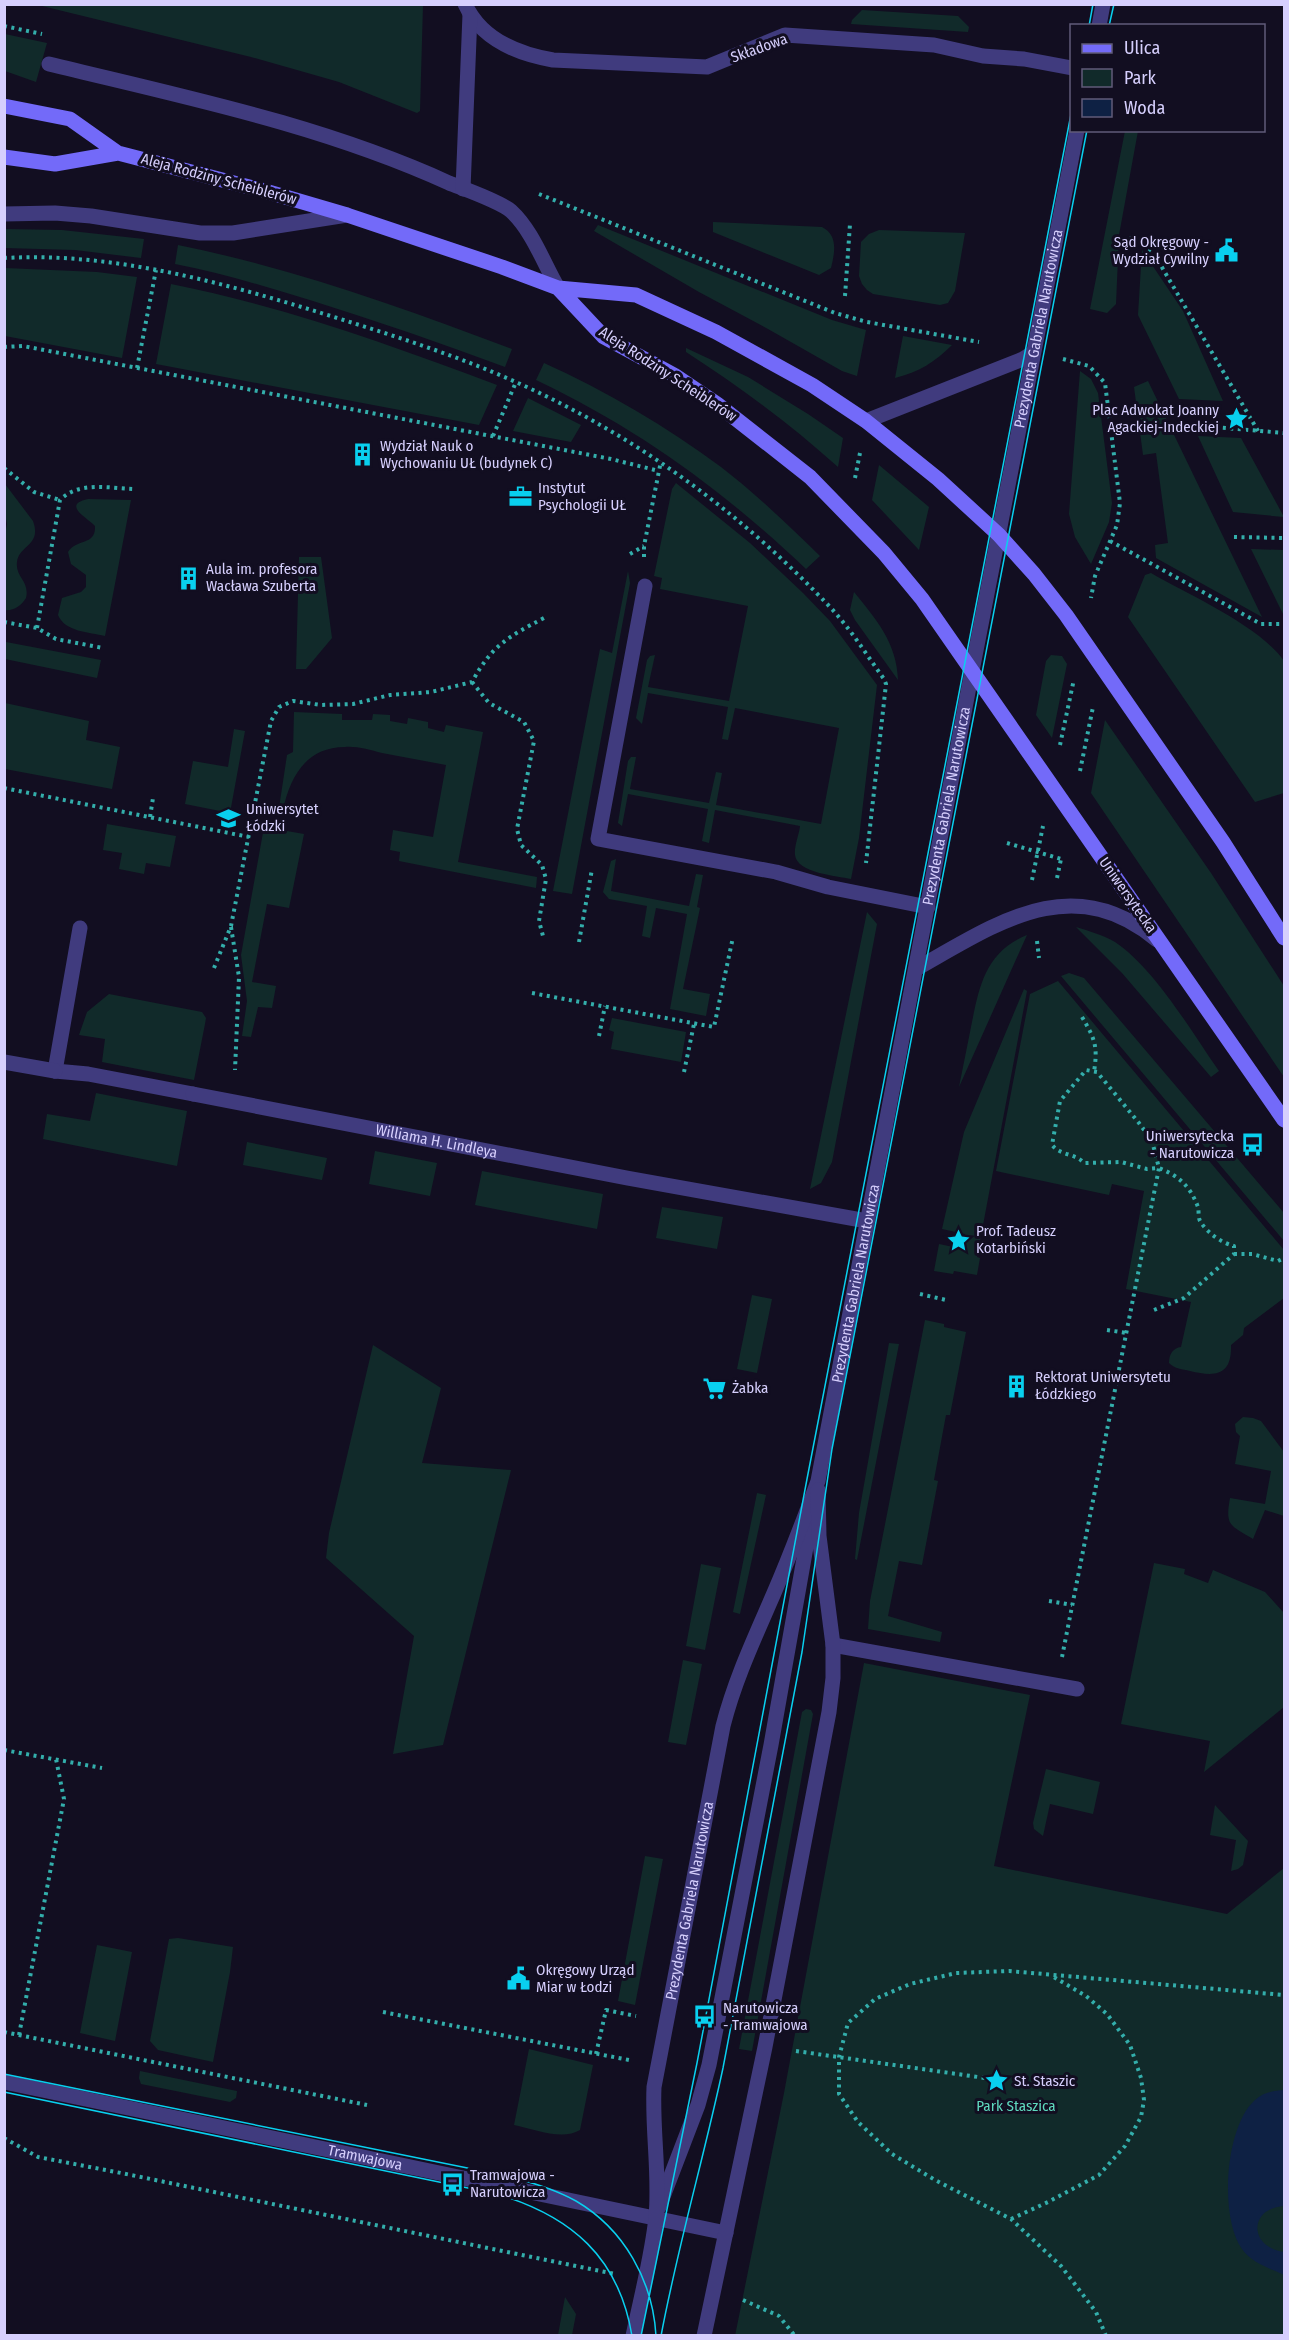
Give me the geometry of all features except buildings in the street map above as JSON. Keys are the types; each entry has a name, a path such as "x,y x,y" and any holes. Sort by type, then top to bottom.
{"main road":[{"name":"Aleja Rodziny Scheiblerów","path":"4,106 70,119 118,153 347,215 558,288 636,295 772,361 866,421 938,479 999,535"},
{"name":"Aleja Rodziny Scheiblerów","path":"4,157 55,164 118,153"},
{"name":"Aleja Rodziny Scheiblerów","path":"558,288 604,337 674,375 717,404 810,477 922,598 972,671"},
{"path":"999,535 1034,574 1082,638 1223,842 1284,938"},
{"name":"Uniwersytecka","path":"972,671 1284,1120"}],"street":[{"path":"1099,24 1103,4"},
{"path":"464,189 467,9"},
{"name":"Składowa","path":"467,9 487,32 506,46 535,57 553,60 707,67 785,35 934,45 983,56 1024,59 1070,68"},
{"path":"49,64 197,100 324,135 409,165 464,189 510,210 525,228 558,288"},
{"name":"Prezydenta Gabriela Narutowicza","path":"633,2336 656,2218 654,2087 723,1726 737,1678 796,1540 818,1481 1077,132"},
{"path":"4,214 55,213 91,216 200,233 233,233 347,215"},
{"path":"866,421 1033,353"},
{"path":"645,586 598,839 776,872 810,883 928,907"},
{"path":"916,969 1006,920 1045,908 1097,909 1115,915 1147,932 1164,945"},
{"path":"55,1071 80,928"},
{"name":"Williama H. Lindleya","path":"4,1062 88,1074 627,1178 867,1221"},
{"path":"656,2218 664,2189 698,2105 709,2065 818,1481"},
{"name":"Prezydenta Gabriela Narutowicza","path":"704,2336 765,2047 829,1712 833,1678 832,1645 819,1536 818,1481"},
{"path":"832,1645 1077,1689"},
{"name":"Tramwajowa","path":"4,2082 726,2233"}],"path":[{"path":"530,191 600,217 835,313 867,322 961,338"},
{"path":"845,296 850,224"},
{"path":"1129,238 1153,252 1258,431"},
{"path":"4,258 54,258 156,270 201,279 280,300 377,331 516,382 616,433 661,461 736,518 796,574 843,622 884,679 886,684 874,805 861,894"},
{"path":"137,368 156,270"},
{"path":"4,347 23,346 611,459 659,471"},
{"path":"1058,755 1095,576 1117,525 1120,503 1105,383 1089,366 1078,362"},
{"path":"493,436 516,382"},
{"path":"1178,423 1284,433"},
{"path":"853,489 861,447"},
{"path":"645,586 644,546 661,461"},
{"path":"4,468 34,492 60,500"},
{"path":"37,628 60,500 67,493 88,487 133,489"},
{"path":"1234,537 1284,538"},
{"path":"1110,540 1261,624 1284,624"},
{"path":"630,554 644,546"},
{"path":"214,968 231,926 271,721 279,707 293,701 321,705 353,704 390,694 431,692 472,682 484,659 510,636 544,618"},
{"path":"4,622 37,628 56,639 103,648"},
{"path":"472,682 489,703 525,722 534,741 517,829 521,845 542,865 546,879 539,921 543,936"},
{"path":"1080,772 1095,698"},
{"path":"4,788 249,837"},
{"path":"150,817 153,798"},
{"path":"1031,890 1045,818"},
{"path":"579,942 598,839"},
{"path":"1007,843 1061,859"},
{"path":"1055,887 1063,853"},
{"path":"231,926 240,977 235,1070"},
{"path":"532,993 714,1027 733,937"},
{"path":"599,1036 605,1006"},
{"path":"1082,1017 1095,1040 1097,1052 1094,1072"},
{"path":"684,1072 693,1023"},
{"path":"1058,1662 1061,1661 1159,1168 1152,1141 1121,1099 1097,1072 1086,1070 1060,1101 1052,1145 1058,1152 1079,1157 1084,1163 1121,1162 1147,1169 1159,1168 1176,1174 1190,1191 1198,1209 1200,1221 1224,1243 1234,1246 1234,1254"},
{"path":"1154,1310 1184,1298 1234,1254 1251,1254 1278,1261 1284,1258"},
{"path":"920,1294 946,1300"},
{"path":"1107,1330 1126,1333"},
{"path":"1049,1601 1072,1605"},
{"path":"4,1750 102,1768"},
{"path":"19,2035 63,1799 56,1760"},
{"path":"1106,2336 1096,2312 1060,2266 1011,2219 935,2180 892,2154 858,2122 839,2094 839,2057 848,2023 875,1999 910,1984 956,1973 1009,1971 1284,1995"},
{"path":"1011,2219 1099,2175 1125,2146 1141,2117 1144,2100 1141,2078 1130,2045 1107,2014 1086,1996 1051,1975"},
{"path":"596,2054 606,2010 642,2018"},
{"path":"383,2012 633,2061"},
{"path":"4,2032 367,2105"},
{"path":"794,2051 985,2078"},
{"path":"4,2138 38,2157 51,2160 121,2172 571,2265"},
{"path":"735,2297 779,2316 795,2336"}],"green space":[{"path":"38,5 423,5 420,111 417,113 339,82 251,57"},
{"path":"862,10 958,16 969,27 968,32 851,24"},
{"path":"5,34 47,43 36,82 5,71"},
{"path":"1125,132 1138,132 1119,235 1116,304 1107,313 1090,309"},
{"path":"713,222 822,227 833,239 831,268 819,275 713,232"},
{"path":"598,225 832,320 866,330 857,376 842,371 594,231"},
{"path":"5,229 62,230 144,239 141,258 75,250 5,248"},
{"path":"879,230 965,233 955,291 948,303 940,305 873,294 867,290 859,276 861,242 869,234"},
{"path":"178,245 305,277 512,349 505,367 409,332 313,301 227,276 175,264"},
{"path":"1142,250 1183,311 1223,401 1179,399 1138,315"},
{"path":"5,268 97,272 137,277 122,358 5,336"},
{"path":"171,284 295,315 377,341 497,385 479,425 156,364"},
{"path":"903,336 952,345 926,366 895,378"},
{"path":"686,348 748,377 843,438 838,467 764,406 686,352"},
{"path":"544,363 590,385 679,437 747,488 820,556 806,569 742,512 678,463 611,420 536,380"},
{"path":"1080,371 1091,379 1098,393 1112,503 1109,522 1091,564 1075,537 1069,514"},
{"path":"1148,381 1262,617 1156,558 1155,545 1168,543 1156,453 1143,455 1134,387"},
{"path":"528,398 581,425 571,442 513,431"},
{"path":"1198,436 1241,438 1284,517 1233,512"},
{"path":"879,465 929,507 919,550 872,500"},
{"path":"676,483 750,543 803,593 830,621 877,685 859,838 851,879 810,870 797,861 795,852 800,826 715,810 709,843 702,841 708,809 628,794 622,826 618,823 628,761 631,757 636,757 630,789 709,803 716,772 722,773 716,805 821,824 839,728 735,708 728,740 722,739 728,707 648,693 642,724 636,718 647,660 650,656 655,655 648,687 729,701 748,606 660,589 662,578 654,576 672,489"},
{"path":"5,484 33,521 35,529 35,536 17,562 18,572 26,587 26,598 11,610 4,610 4,539 7,524"},
{"path":"88,499 131,500 105,636 72,628 61,621 58,615 62,598 81,592 86,587 86,575 71,564 68,552 92,537 94,532 95,526 77,508 80,502"},
{"path":"1251,549 1284,550 1284,614 1283,614"},
{"path":"299,557 321,557 332,638 306,669 296,669"},
{"path":"628,571 630,583 572,894 553,891 600,649 612,653"},
{"path":"1151,573 1241,624 1273,648 1284,661 1284,793 1255,802 1128,617 1145,575"},
{"path":"854,592 884,632 894,654 898,680 850,610"},
{"path":"6,642 101,660 97,678 5,659"},
{"path":"1051,655 1062,656 1067,664 1052,738 1036,715 1046,661"},
{"path":"5,703 89,721 86,740 120,747 112,789 5,769"},
{"path":"294,712 342,714 342,720 372,720 373,714 390,715 390,721 407,724 408,718 428,722 428,728 444,732 446,725 483,732 458,862 537,877 536,888 399,861 400,852 390,850 393,830 433,837 446,765 359,748 331,748 310,758 302,766 290,786 283,810 279,808 287,755 293,752"},
{"path":"1105,720 1211,873 1284,986 1284,1077 1091,793"},
{"path":"234,729 245,731 230,813 185,804 193,761 228,767"},
{"path":"107,824 176,836 170,867 146,863 144,874 119,869 122,853 103,850"},
{"path":"264,827 304,834 289,908 267,904 252,982 276,986 272,1008 258,1007 251,1037 242,1036 247,1001 241,955"},
{"path":"616,859 611,891 689,906 696,874 703,875 697,907 700,908 683,989 710,994 706,1016 670,1009 687,914 656,908 650,938 642,936 647,906 609,899 603,892 611,861"},
{"path":"867,912 877,924 832,1162 821,1183 810,1189"},
{"path":"1076,927 1115,942 1144,968 1172,1002 1219,1071 1211,1077 1122,973"},
{"path":"1027,935 959,1087 977,998 986,972 1002,951"},
{"path":"1069,973 1084,978 1284,1213 1284,1241 1061,976"},
{"path":"1058,981 1284,1250 1284,1298 1244,1328 1243,1335 1231,1345 1229,1363 1220,1372 1199,1373 1169,1363 1172,1352 1181,1347 1191,1302 1126,1289 1144,1191 1112,1184 1109,1195 996,1171 1030,994"},
{"path":"1024,989 1027,991 977,1257 980,1258 977,1275 954,1271 953,1274 934,1271 939,1244 963,1249 965,1234 942,1229 964,1132"},
{"path":"109,994 202,1012 206,1018 194,1080 102,1062 105,1039 79,1035 87,1012"},
{"path":"612,1018 686,1032 681,1062 611,1049 614,1032 609,1030"},
{"path":"96,1093 187,1111 177,1166 43,1139 47,1114 90,1121"},
{"path":"247,1142 327,1158 322,1180 243,1165"},
{"path":"375,1151 437,1163 430,1196 369,1184"},
{"path":"482,1171 603,1194 597,1229 475,1205"},
{"path":"662,1207 723,1217 717,1249 656,1238"},
{"path":"752,1295 772,1299 757,1373 737,1369"},
{"path":"925,1320 966,1332 950,1415 946,1415 934,1480 938,1481 922,1565 899,1561 888,1616 942,1632 940,1642 868,1629 870,1601"},
{"path":"889,1343 899,1344 857,1560 855,1559 859,1513"},
{"path":"373,1345 441,1388 422,1463 511,1470 443,1745 393,1754 414,1636 326,1558 329,1533"},
{"path":"1243,1417 1261,1421 1284,1452 1284,1516 1265,1510 1253,1539 1231,1524 1228,1514 1230,1498 1265,1504 1271,1471 1235,1464 1240,1436 1236,1432 1235,1424"},
{"path":"757,1493 766,1495 740,1614 733,1612"},
{"path":"1154,1563 1185,1569 1184,1574 1208,1583 1213,1570 1265,1592 1284,1613 1284,1707 1204,1772 1210,1741 1121,1724"},
{"path":"701,1564 721,1568 705,1650 686,1646"},
{"path":"683,1660 702,1664 686,1745 668,1742"},
{"name":"Park Staszica","path":"864,1663 1030,1695 994,1866 1227,1914 1284,1868 1284,2335 735,2336 784,2093"},
{"path":"806,1709 811,1710 813,1714 752,2051 739,2049 802,1712"},
{"path":"1046,1769 1100,1782 1093,1814 1050,1804 1043,1836 1034,1829 1033,1823"},
{"path":"1215,1805 1248,1841 1243,1865 1238,1869 1231,1871 1236,1840 1210,1835"},
{"path":"645,1856 663,1859 635,2005 618,2001"},
{"path":"178,1938 233,1947 213,2062 158,2050 150,2041 169,1939"},
{"path":"97,1945 132,1952 115,2041 80,2033"},
{"path":"529,2049 593,2065 580,2130 573,2133 556,2134 514,2125"},
{"path":"140,2071 237,2091 236,2098 230,2102 141,2084"},
{"path":"565,2297 576,2314 572,2335 558,2335"}],"water":[{"path":"1284,2090 1284,2206 1272,2208 1264,2213 1257,2228 1264,2243 1272,2249 1284,2252 1284,2275 1256,2262 1242,2249 1230,2216 1228,2195 1232,2150 1237,2130 1245,2113 1262,2095"}],"tram line":[{"path":"1089,24 1093,4"},
{"path":"1109,24 1114,4"},
{"path":"641,2336 697,2063 807,1479 1070,119"},
{"path":"661,2336 723,2068 802,1652 832,1449 1087,132"},
{"path":"4,2074 502,2175 558,2192 576,2201 608,2226 633,2258 649,2296 656,2336"},
{"path":"4,2092 497,2194 524,2203 569,2228 603,2262 626,2308 632,2336"}],"place":[{"name":"Sąd Okręgowy - Wydział Cywilny","path":"1227,251"},
{"name":"Plac Adwokat Joanny Agackiej-Indeckiej","path":"1237,419"},
{"name":"Wydział Nauk o Wychowaniu UŁ (budynek C)","path":"362,455"},
{"name":"Instytut Psychologii UŁ","path":"520,497"},
{"name":"Aula im. profesora Wacława Szuberta","path":"188,578"},
{"name":"Uniwersytet Łódzki","path":"228,818"},
{"name":"Uniwersytecka - Narutowicza","path":"1252,1145"},
{"name":"Prof. Tadeusz Kotarbiński","path":"958,1240"},
{"name":"Rektorat Uniwersytetu Łódzkiego","path":"1017,1386"},
{"name":"Żabka","path":"714,1388"},
{"name":"Okręgowy Urząd Miar w Łodzi","path":"518,1979"},
{"name":"Narutowicza - Tramwajowa","path":"705,2017"},
{"name":"St. Staszic","path":"996,2081"},
{"name":"Tramwajowa - Narutowicza","path":"452,2184"}]}
